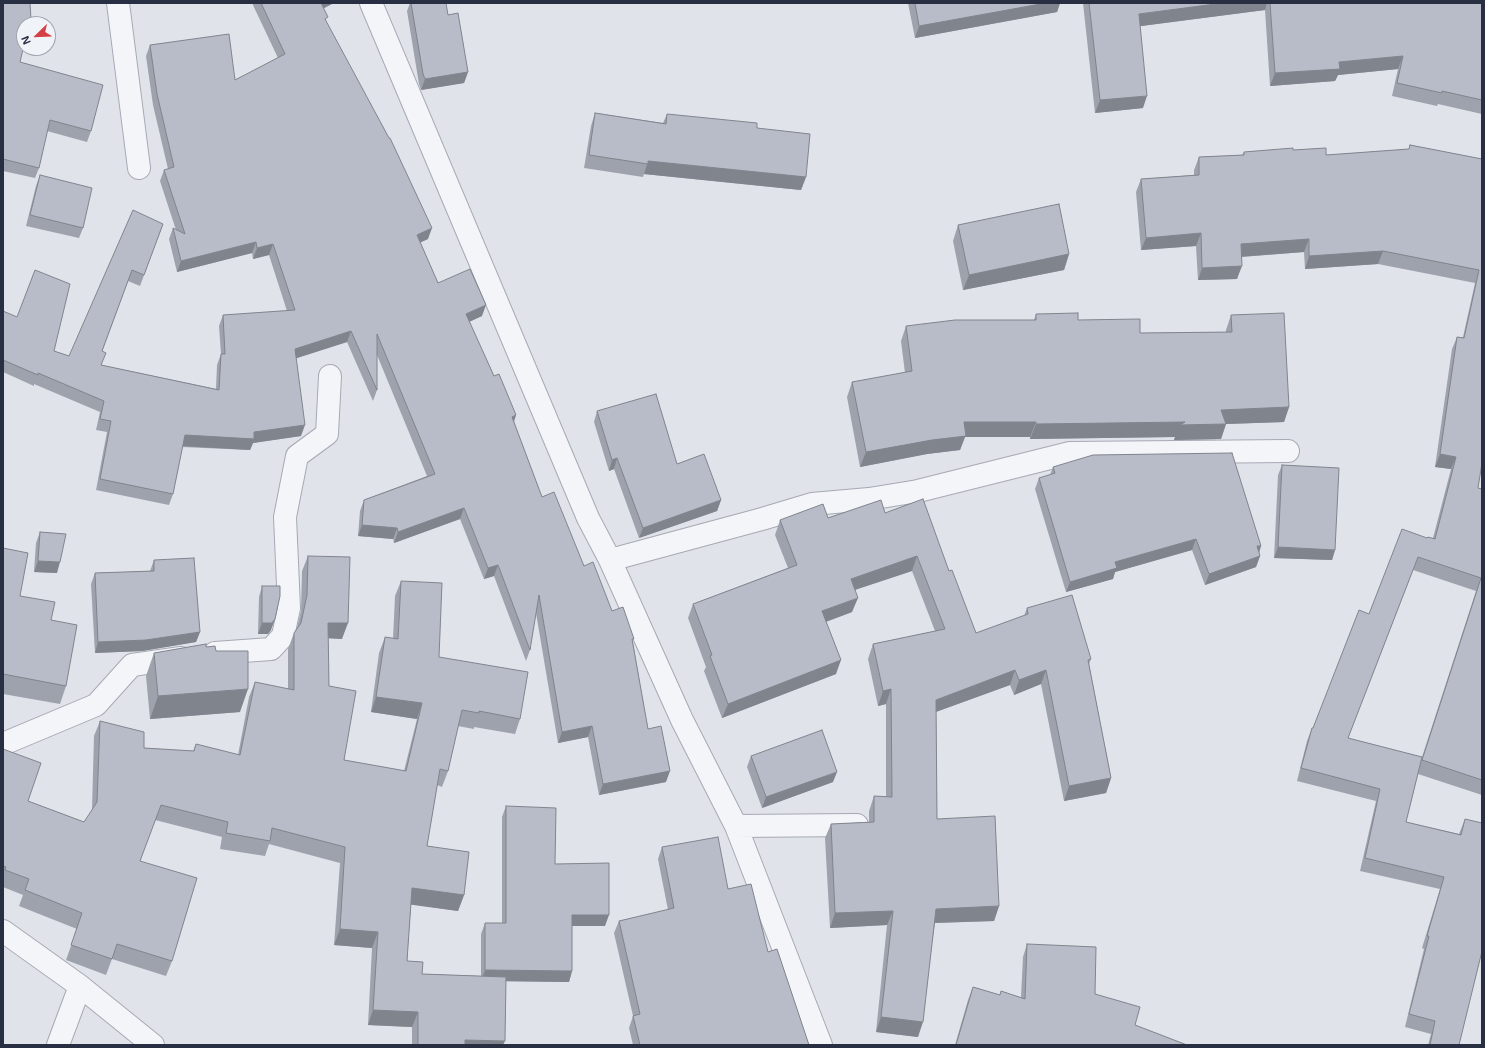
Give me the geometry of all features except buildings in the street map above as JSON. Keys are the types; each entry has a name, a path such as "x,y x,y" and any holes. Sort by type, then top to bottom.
{"street":[{"path":"118,3 139,168"},
{"path":"371,3 588,518 610,560 682,720 736,826 821,1045"},
{"path":"3,744 96,705 132,666 215,652 271,649 283,636 289,608 285,517 297,456 327,434 330,376"},
{"path":"610,560 762,520 812,504 869,499 918,491 1070,453 1288,451"},
{"path":"736,826 857,825"},
{"path":"3,931 80,986 153,1045"},
{"path":"58,1045 80,986"}]}
